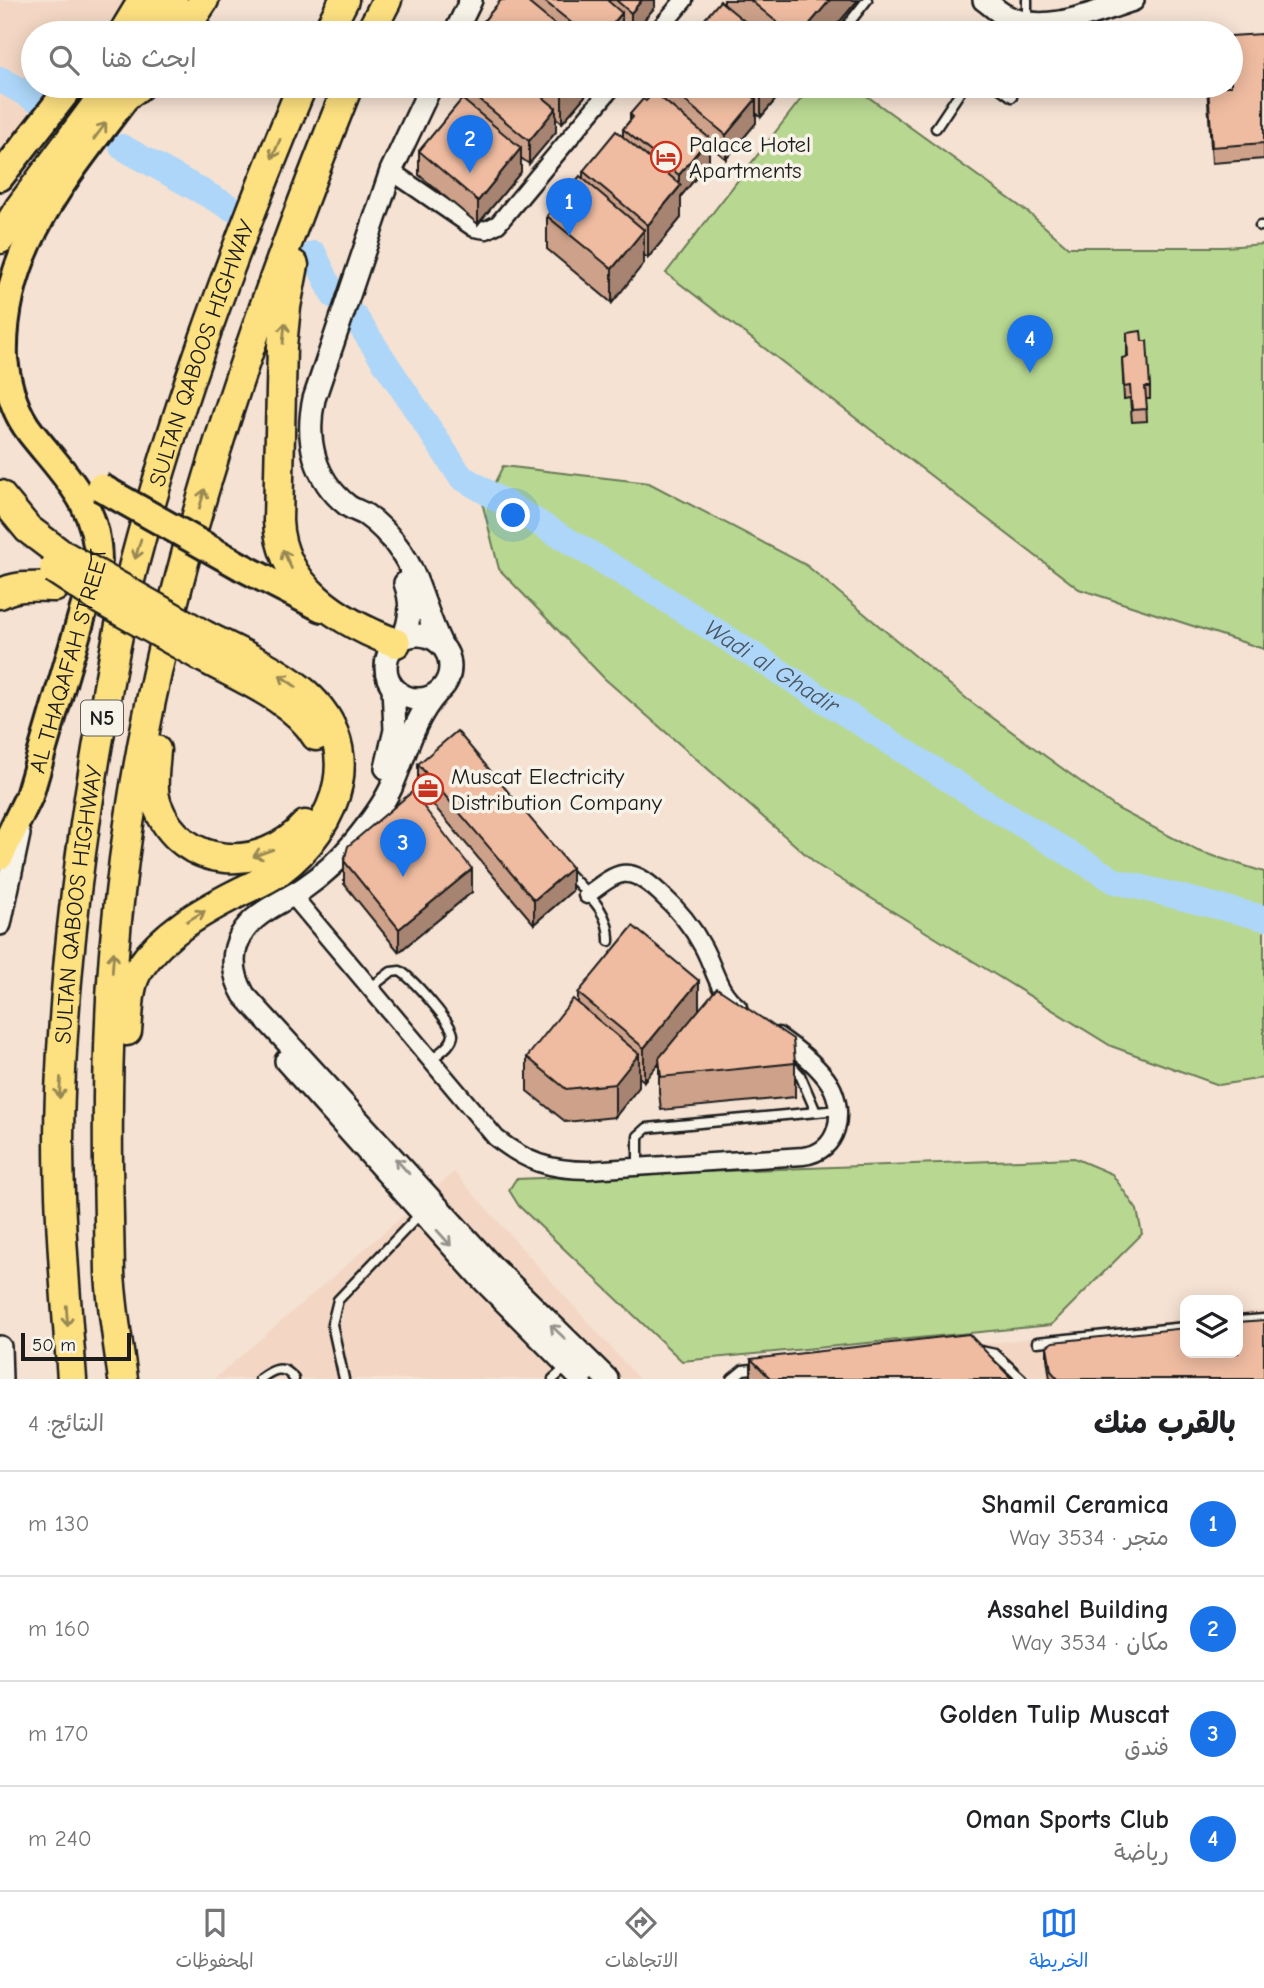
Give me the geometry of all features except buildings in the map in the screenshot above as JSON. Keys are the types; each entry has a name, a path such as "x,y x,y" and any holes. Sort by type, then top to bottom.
{"highway":[{"path":"160,15 204,0"},
{"path":"333,21 344,0"},
{"path":"376,21 387,0"},
{"path":"0,205 79,98"},
{"path":"0,239 20,207 119,98"},
{"name":"SULTAN QABOOS HIGHWAY","path":"72,1379 59,1205 60,1094 75,890 89,791 127,593 160,474 253,204 297,98"},
{"name":"SULTAN QABOOS HIGHWAY","path":"124,1373 111,1275 107,1098 113,962 120,892 149,705 184,561 247,354 343,98"},
{"path":"300,208 299,240 289,287 282,346 278,532 284,553 309,592 337,615 368,632 400,640"},
{"path":"0,495 56,570 204,646 295,710 309,724 323,748 327,767 323,790 314,814 299,832 279,847 240,860 217,857 181,839 164,819 156,802 154,785 157,748 184,561"},
{"path":"0,525 20,544 101,600 204,646 279,674 300,689 319,708 335,738 341,760 339,787 326,821 306,847 277,873 180,926 156,947 137,971 130,999 122,1092 111,1275"},
{"path":"0,594 25,587 56,570"}],"main road":[{"path":"160,15 194,0"},
{"path":"0,177 62,98"},
{"name":"AL THAQAFAH STREET","path":"0,856 29,796 98,561 96,530 85,501 27,427 10,388 2,348 2,307 10,267 27,228 121,98"},
{"path":"73,166 47,209 31,244 20,289 18,335 21,363 28,390 44,425 63,452 100,487 242,567 337,615"}],"street":[{"path":"461,21 471,0"},
{"path":"666,21 684,0"},
{"path":"984,0 1011,21"},
{"path":"1063,21 1088,9 1133,0"},
{"path":"425,98 391,171 311,412 310,439 317,465 337,496 385,546 403,578 410,608 409,623 400,640 391,649 386,664 388,680 398,693 413,699 437,693"},
{"path":"391,171 474,228 486,230 498,224 603,98"},
{"path":"354,511 370,519 401,552 417,581 426,612 446,650 450,665 447,681 418,719 390,789 368,825 326,871 293,896 257,916 239,938 234,956 235,977 244,995 490,1264 607,1379"},
{"path":"400,640 411,635 427,635 441,643"},
{"path":"393,687 396,715 393,744 384,771 369,800 345,833 317,861 241,913 227,932 220,968 227,992 234,1003 567,1375"},
{"path":"0,924 16,843 29,796"},
{"path":"587,894 615,875 629,873 642,877 673,904 690,926 723,993 747,1014"},
{"path":"293,896 496,1138 516,1153 539,1164 564,1170 813,1155 829,1145 834,1136 838,1110 832,1090 820,1073 797,1051 766,1027"},
{"path":"0,1347 1,1379"}],"lane":[{"path":"850,21 867,0"},
{"path":"1017,21 1027,0"},
{"path":"936,128 956,98"},
{"path":"558,862 607,920 609,941"},
{"path":"370,988 391,972 400,971 447,1022 453,1032 452,1038 446,1048 430,1060"},
{"path":"784,1059 800,1075 816,1112"},
{"path":"638,1167 638,1136 647,1128 838,1110"},
{"path":"344,1379 332,1324 338,1300 421,1213"},
{"path":"1243,1321 1264,1319"},
{"path":"1037,1342 1180,1328"},
{"path":"963,1351 983,1350 995,1354 1022,1379"},
{"path":"732,1379 743,1370 775,1366"},
{"path":"260,1379 276,1369 287,1371 294,1379"}],"shaded area":[{"path":"0,0 127,0 110,21 21,21 21,98 50,98 0,161"},
{"path":"454,1172 639,1379 214,1379"},
{"path":"1264,1310 1264,1379 1004,1379 968,1346 1180,1320 1180,1358 1243,1358 1243,1312"}],"green space":[{"path":"802,98 870,98 1029,213 1068,247 1224,247 1264,244 1264,649 1079,589 666,273"},
{"path":"503,466 649,483 806,565 967,699 1118,809 1198,851 1264,872 1264,1078 1219,1085 1111,1046 819,866 605,679 499,569 483,506"},
{"path":"1074,1158 1112,1174 1137,1210 1142,1234 1051,1325 682,1361 519,1206 509,1190 516,1179"}],"waterway":[{"name":"Wadi al Ghadir","path":"0,79 21,91"},
{"name":"Wadi al Ghadir","path":"33,98 47,106"},
{"name":"Wadi al Ghadir","path":"122,147 244,215"},
{"name":"Wadi al Ghadir","path":"314,254 334,296"},
{"name":"Wadi al Ghadir","path":"355,317 461,477 645,586 983,801 1115,881 1264,918"}],"place":[{"name":"Palace Hotel Apartments","path":"666,157"},
{"name":"Assahel Building","path":"470,173"},
{"name":"Shamil Ceramica","path":"569,236"},
{"name":"Oman Sports Club","path":"1030,373"},
{"name":"Muscat Electricity Distribution Company","path":"428,789"},
{"name":"Golden Tulip Muscat","path":"403,877"}]}
